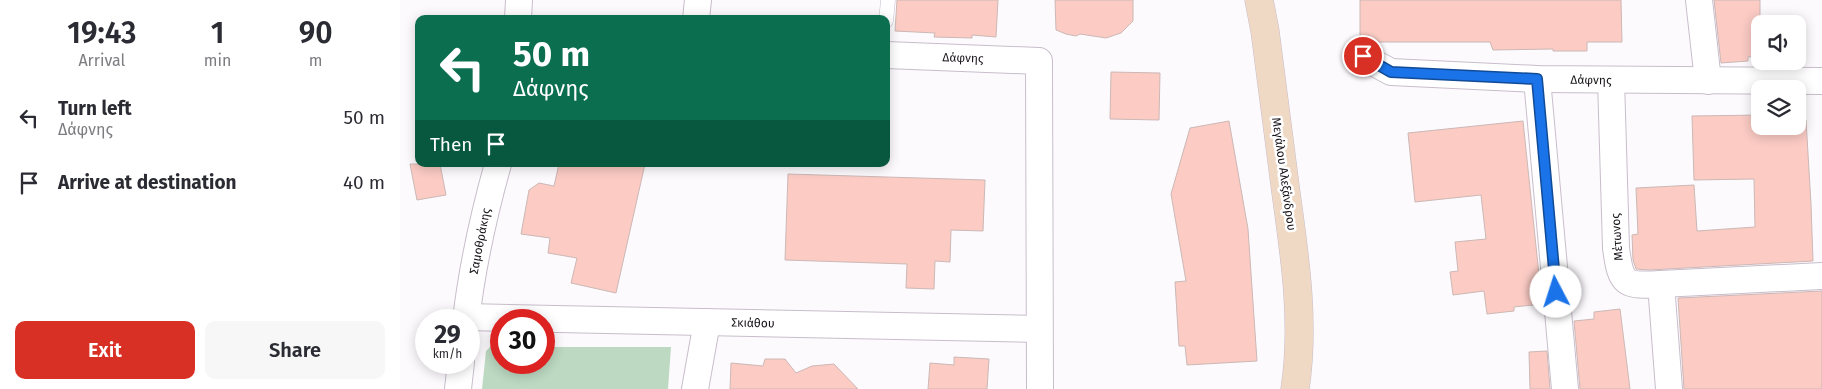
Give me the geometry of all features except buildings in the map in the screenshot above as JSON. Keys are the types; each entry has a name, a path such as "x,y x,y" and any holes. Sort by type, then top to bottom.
{"main road":[{"name":"Μεγάλου Αλεξάνδρου","path":"1259,0 1265,31 1293,242 1299,317 1295,389"}],"street":[{"path":"518,15 519,0"},
{"path":"696,15 698,0"},
{"path":"1699,0 1708,81"},
{"name":"Δάφνης","path":"890,55 1039,61 1039,330"},
{"name":"Δάφνης","path":"1363,56 1391,72 1537,79 1822,81"},
{"path":"1537,79 1565,389"},
{"name":"Μέτωνος","path":"1611,80 1618,266 1625,280 1631,284 1661,284"},
{"name":"Σαμοθράκης","path":"468,309 482,232 497,167"},
{"path":"1669,389 1661,284 1822,276"},
{"name":"Σκιάθου","path":"480,318 1039,330"},
{"path":"695,389 707,322"},
{"path":"1039,330 1040,389"},
{"path":"458,389 460,374"}],"lane":[{"path":"887,15 888,0"}],"green space":[{"path":"490,347 490,374 555,374 555,347 671,347 668,389 482,389 486,351"}],"route":[{"path":"1363,56 1391,72 1537,79 1556,292"}]}
